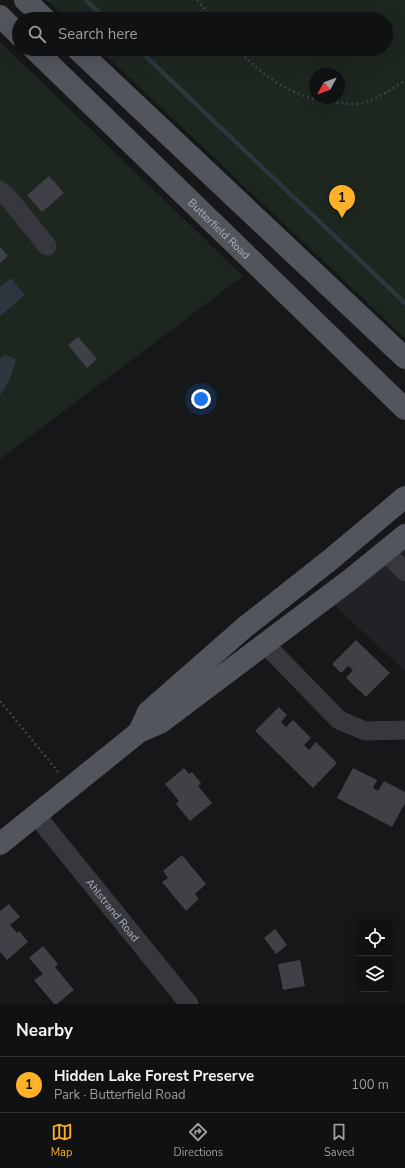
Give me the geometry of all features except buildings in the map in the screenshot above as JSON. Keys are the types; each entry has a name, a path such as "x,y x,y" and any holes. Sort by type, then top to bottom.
{"main road":[{"path":"25,0 38,12"},
{"path":"0,16 12,28"},
{"name":"Butterfield Road","path":"41,56 405,409"},
{"path":"84,56 405,358"},
{"path":"139,732 148,712 245,627 330,560 405,497"},
{"path":"0,844 139,732 160,723 264,643 351,579 405,535"}],"street":[{"path":"0,190 11,201 47,246"},
{"path":"385,551 405,572"},
{"path":"264,643 339,720 365,731 405,730"},
{"name":"Ahlstrand Road","path":"36,816 189,1004"}],"path":[{"path":"197,0 207,12"},
{"path":"245,56 261,72 283,87 306,98 331,103 359,104 387,93 405,80"},
{"path":"0,701 71,787"}],"shaded area":[{"path":"47,0 405,0 405,338 106,56 393,56 393,12 60,12"},
{"path":"0,42 12,54 12,56 15,56 243,276 0,459"},
{"path":"11,278 25,295 0,316 0,287"},
{"path":"5,355 16,359 14,369 6,387 0,395 0,359"},
{"path":"405,544 405,671 332,603"}],"waterway":[{"path":"86,0 99,12"},
{"path":"145,56 405,303"}],"place":[{"name":"Hidden Lake Forest Preserve","path":"342,218"}]}
